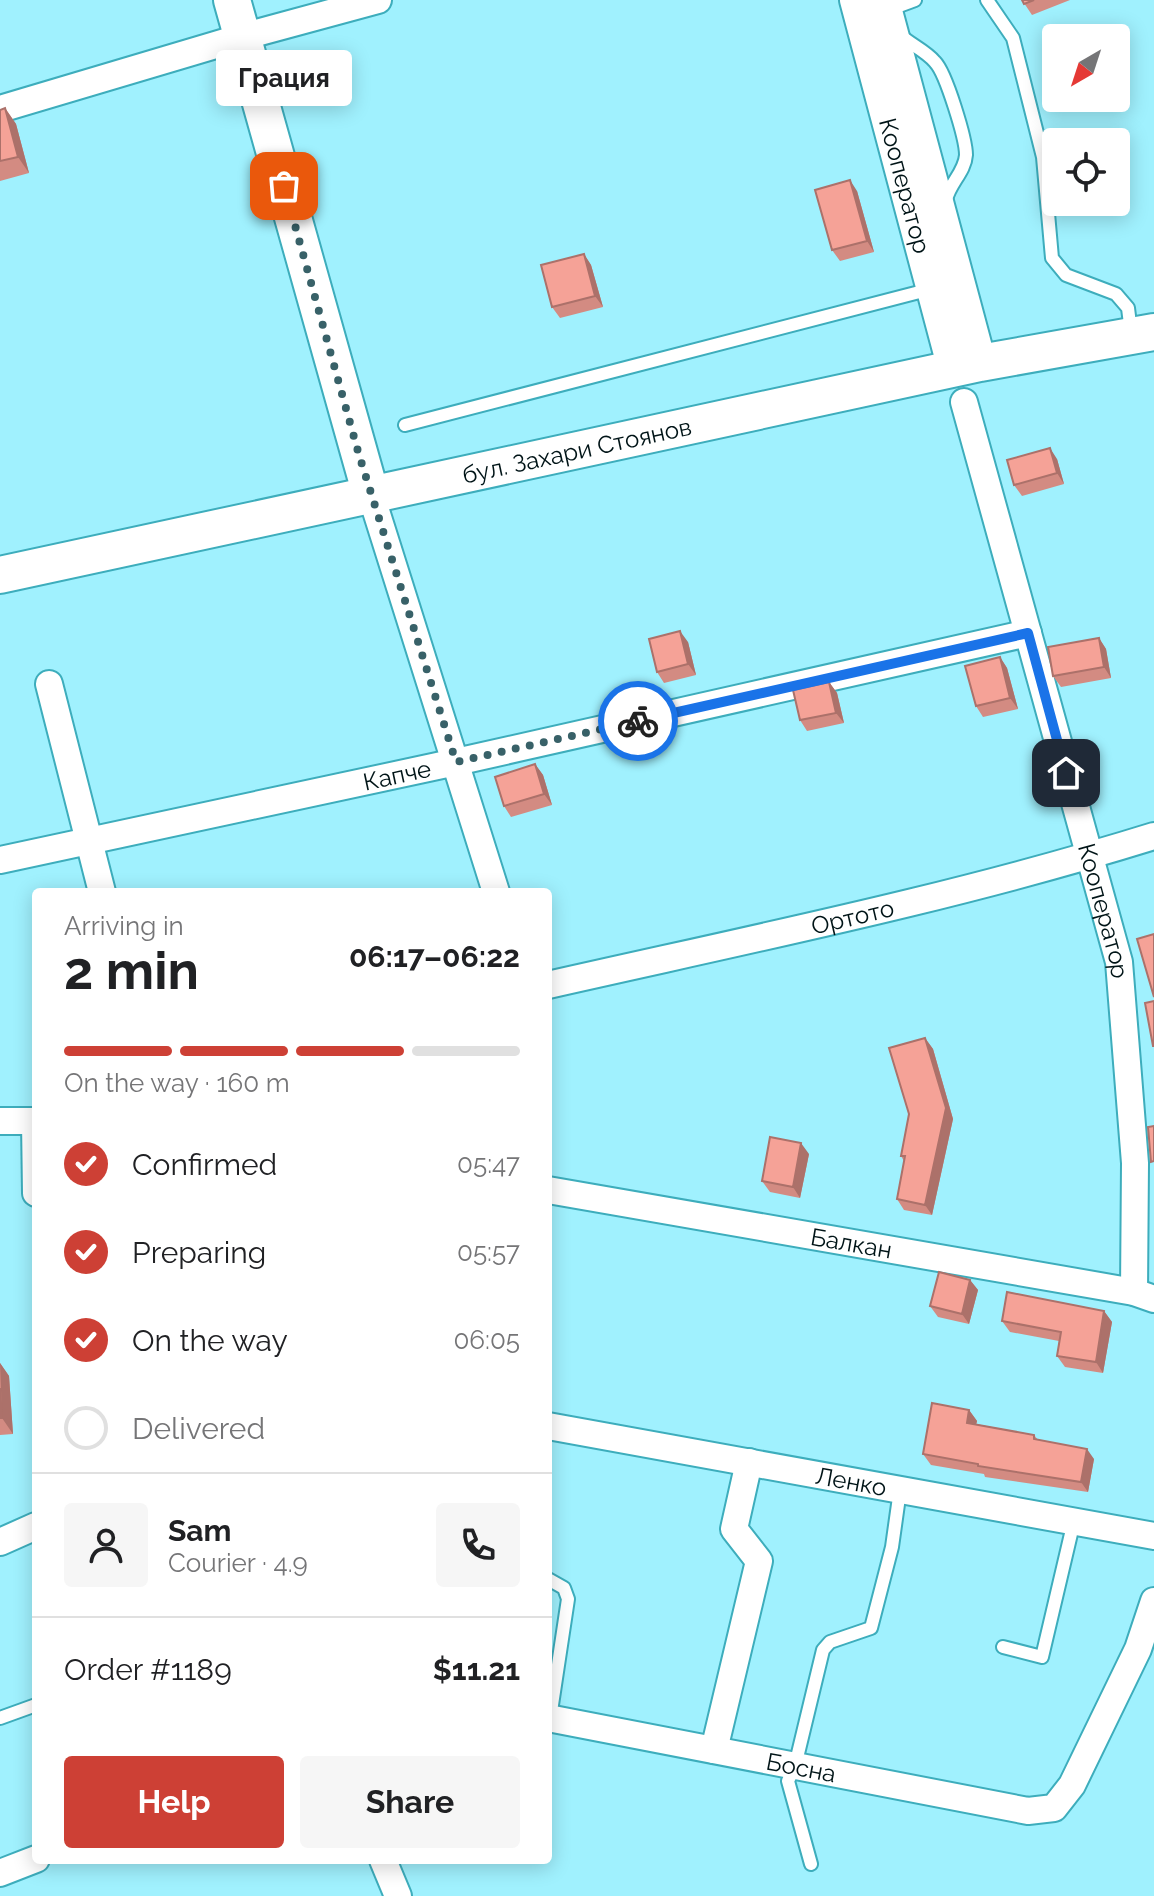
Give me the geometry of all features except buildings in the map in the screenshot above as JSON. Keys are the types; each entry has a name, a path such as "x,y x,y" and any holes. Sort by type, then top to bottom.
{"main road":[{"path":"232,0 371,495"},
{"name":"бул. Захари Стоянов","path":"0,575 371,495 966,378 1142,333"}],"street":[{"path":"0,109 378,0"},
{"name":"Кооператор","path":"886,7 942,219 966,378 1028,633 1119,962 1144,1296"},
{"name":"Кооператор","path":"886,7 934,289 966,378"},
{"path":"371,495 495,888"},
{"name":"Капче","path":"0,860 456,762 1028,633"},
{"path":"49,684 101,888"},
{"name":"Ортото","path":"552,984 886,908 1089,857 1154,836"},
{"path":"0,1121 32,1121"},
{"name":"Балкан","path":"552,1191 1144,1296"},
{"name":"Ленко","path":"552,1427 1154,1536"},
{"path":"714,1750 759,1561 734,1529 749,1462"},
{"path":"0,1542 32,1528"},
{"name":"Босна","path":"552,1719 1028,1811 1054,1808 1072,1785 1138,1649 1154,1601"},
{"path":"3,1868 32,1860"},
{"path":"385,1864 398,1896"}],"lane":[{"path":"987,0 1013,38 1043,157 1052,258 1066,275 1116,294 1142,333"},
{"path":"405,425 934,289"},
{"path":"811,1864 788,1781 795,1766 823,1650 830,1642 871,1628 892,1547 900,1490"},
{"path":"1003,1647 1042,1657 1074,1521"},
{"path":"552,1581 564,1588 568,1599 552,1699"},
{"path":"0,1718 32,1706"}],"way so far":[{"path":"284,186 359,455 456,762 638,721"}],"place":[{"name":"Грация","path":"284,186"}],"route":[{"path":"638,721 1028,633 1066,773"}]}
